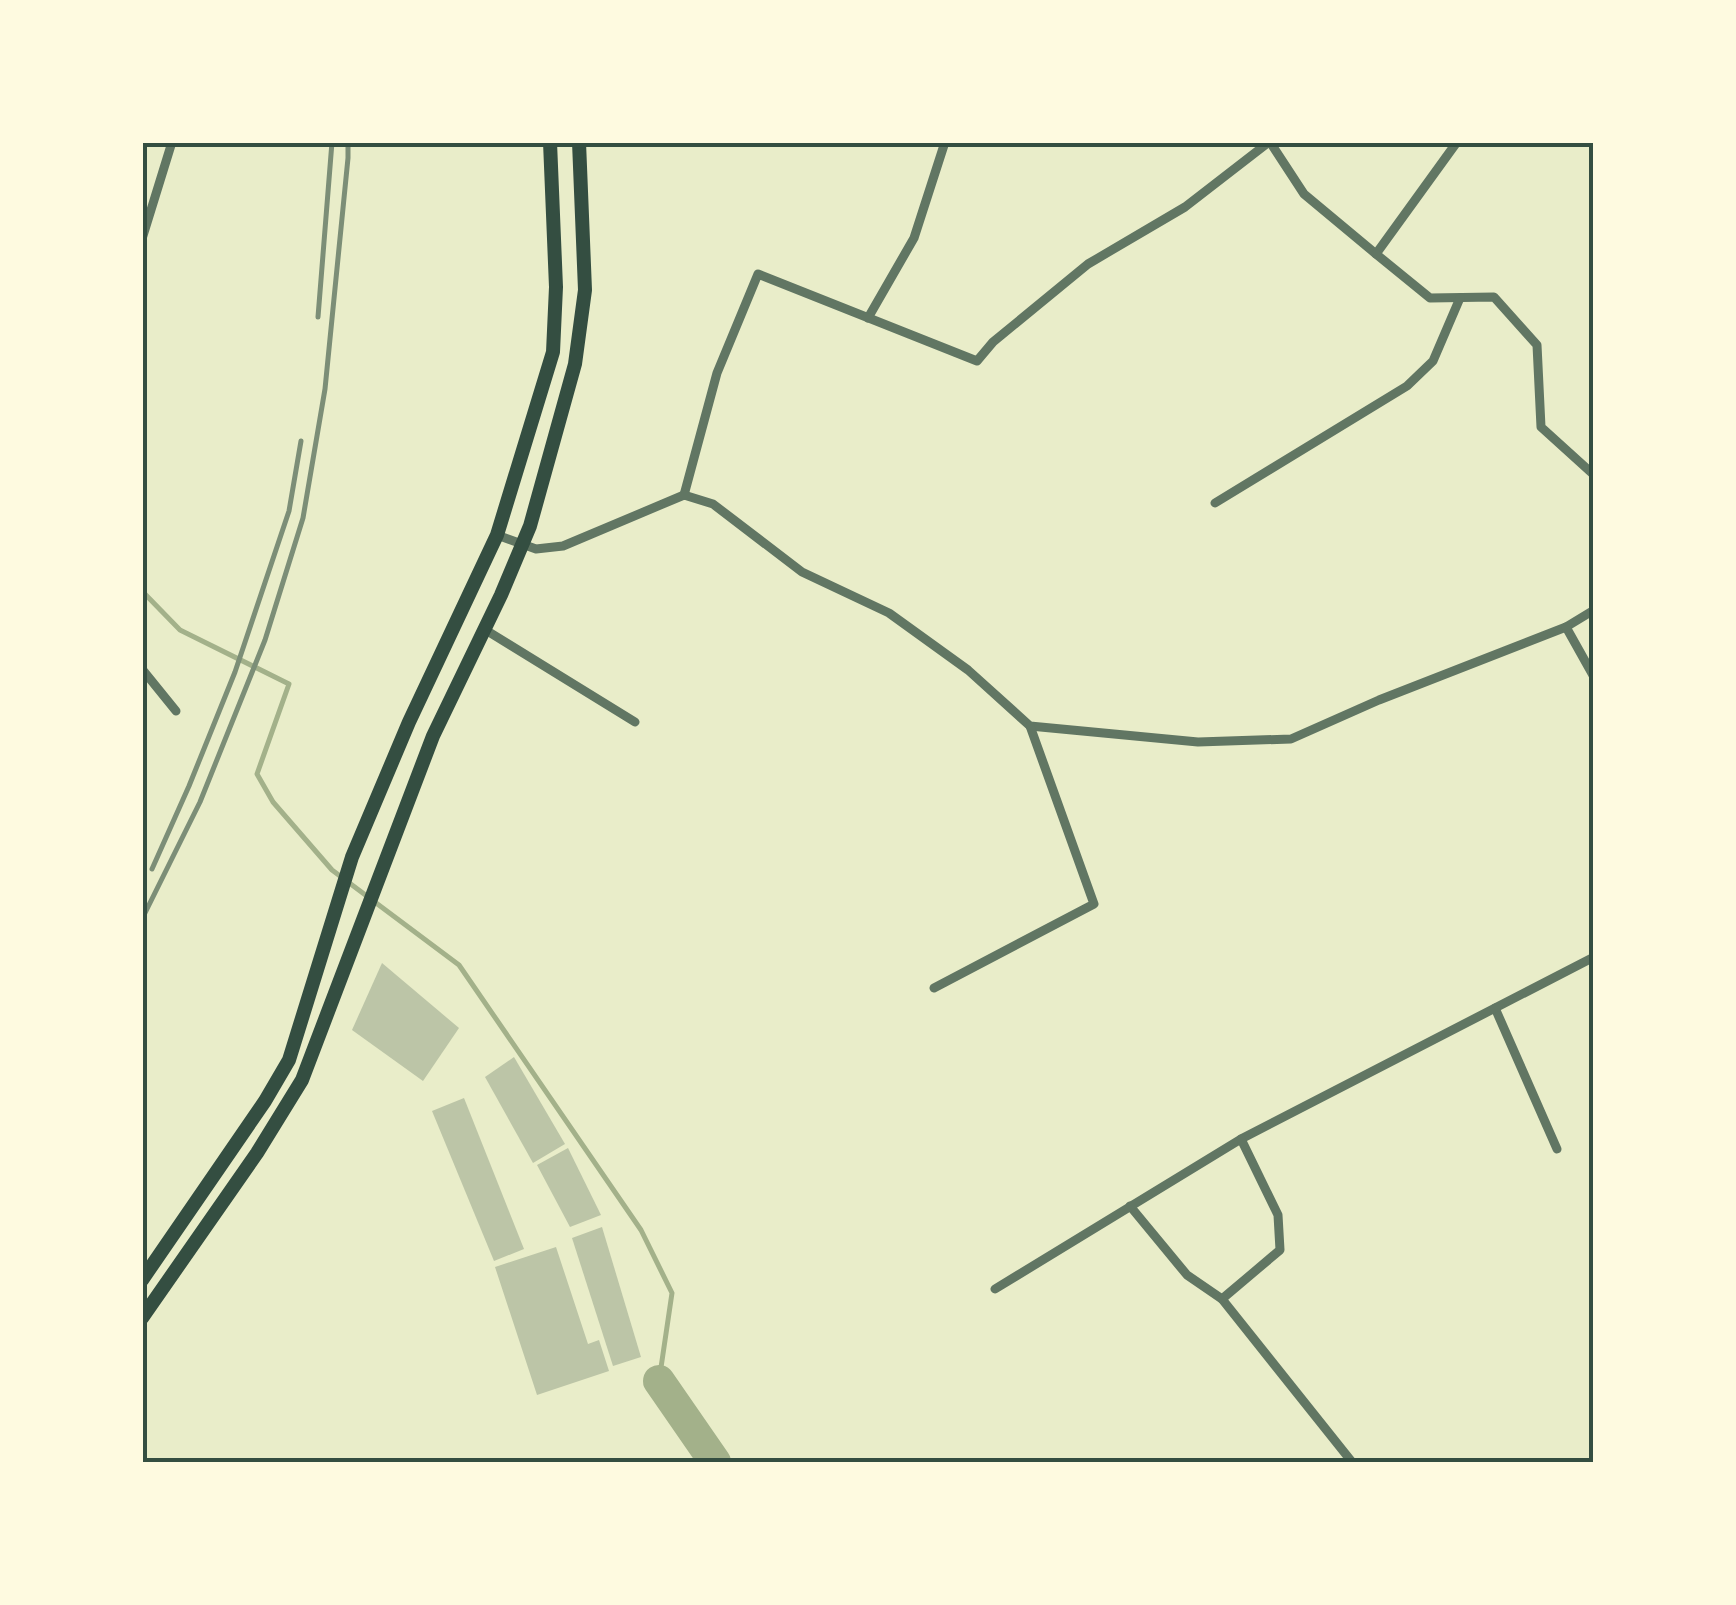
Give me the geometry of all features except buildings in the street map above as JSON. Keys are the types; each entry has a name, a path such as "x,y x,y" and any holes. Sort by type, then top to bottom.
{"main road":[{"path":"142,1280 280,1076 297,1039 352,857 409,722 497,535 552,352 556,287 550,142"},
{"path":"142,1318 257,1154 302,1080 434,736 530,526 575,364 584,290 580,142"}],"street":[{"path":"142,239 172,142"},
{"path":"868,318 914,238 945,142"},
{"path":"684,494 717,373 758,274 977,360 993,342 1088,264 1184,207 1270,142 1304,194 1430,298 1494,297 1537,345 1541,428 1594,475"},
{"path":"1376,254 1456,142"},
{"path":"1215,503 1408,386 1433,362 1460,298"},
{"path":"497,535 536,549 563,546 684,494 713,504 802,572 889,613 968,670 1030,726 1094,904 934,988"},
{"path":"1030,726 1198,742 1291,739 1566,627 1594,610"},
{"path":"1566,627 1594,677"},
{"path":"484,629 634,722"},
{"path":"142,669 176,711"},
{"path":"995,1289 1241,1139 1594,957"},
{"path":"1495,1008 1558,1149"},
{"path":"1222,1299 1280,1250 1278,1214 1241,1139"},
{"path":"1130,1206 1187,1275 1222,1299 1352,1462"}],"waterway":[{"path":"142,591 180,630 289,684 257,774 273,802 332,870 459,965 641,1230 672,1293 659,1381"},
{"path":"659,1381 715,1462"}],"railway":[{"path":"318,317 332,142"},
{"path":"142,919 200,802 265,640 303,518 325,389 348,142"},
{"path":"152,869 235,672 289,511 301,441"}]}
